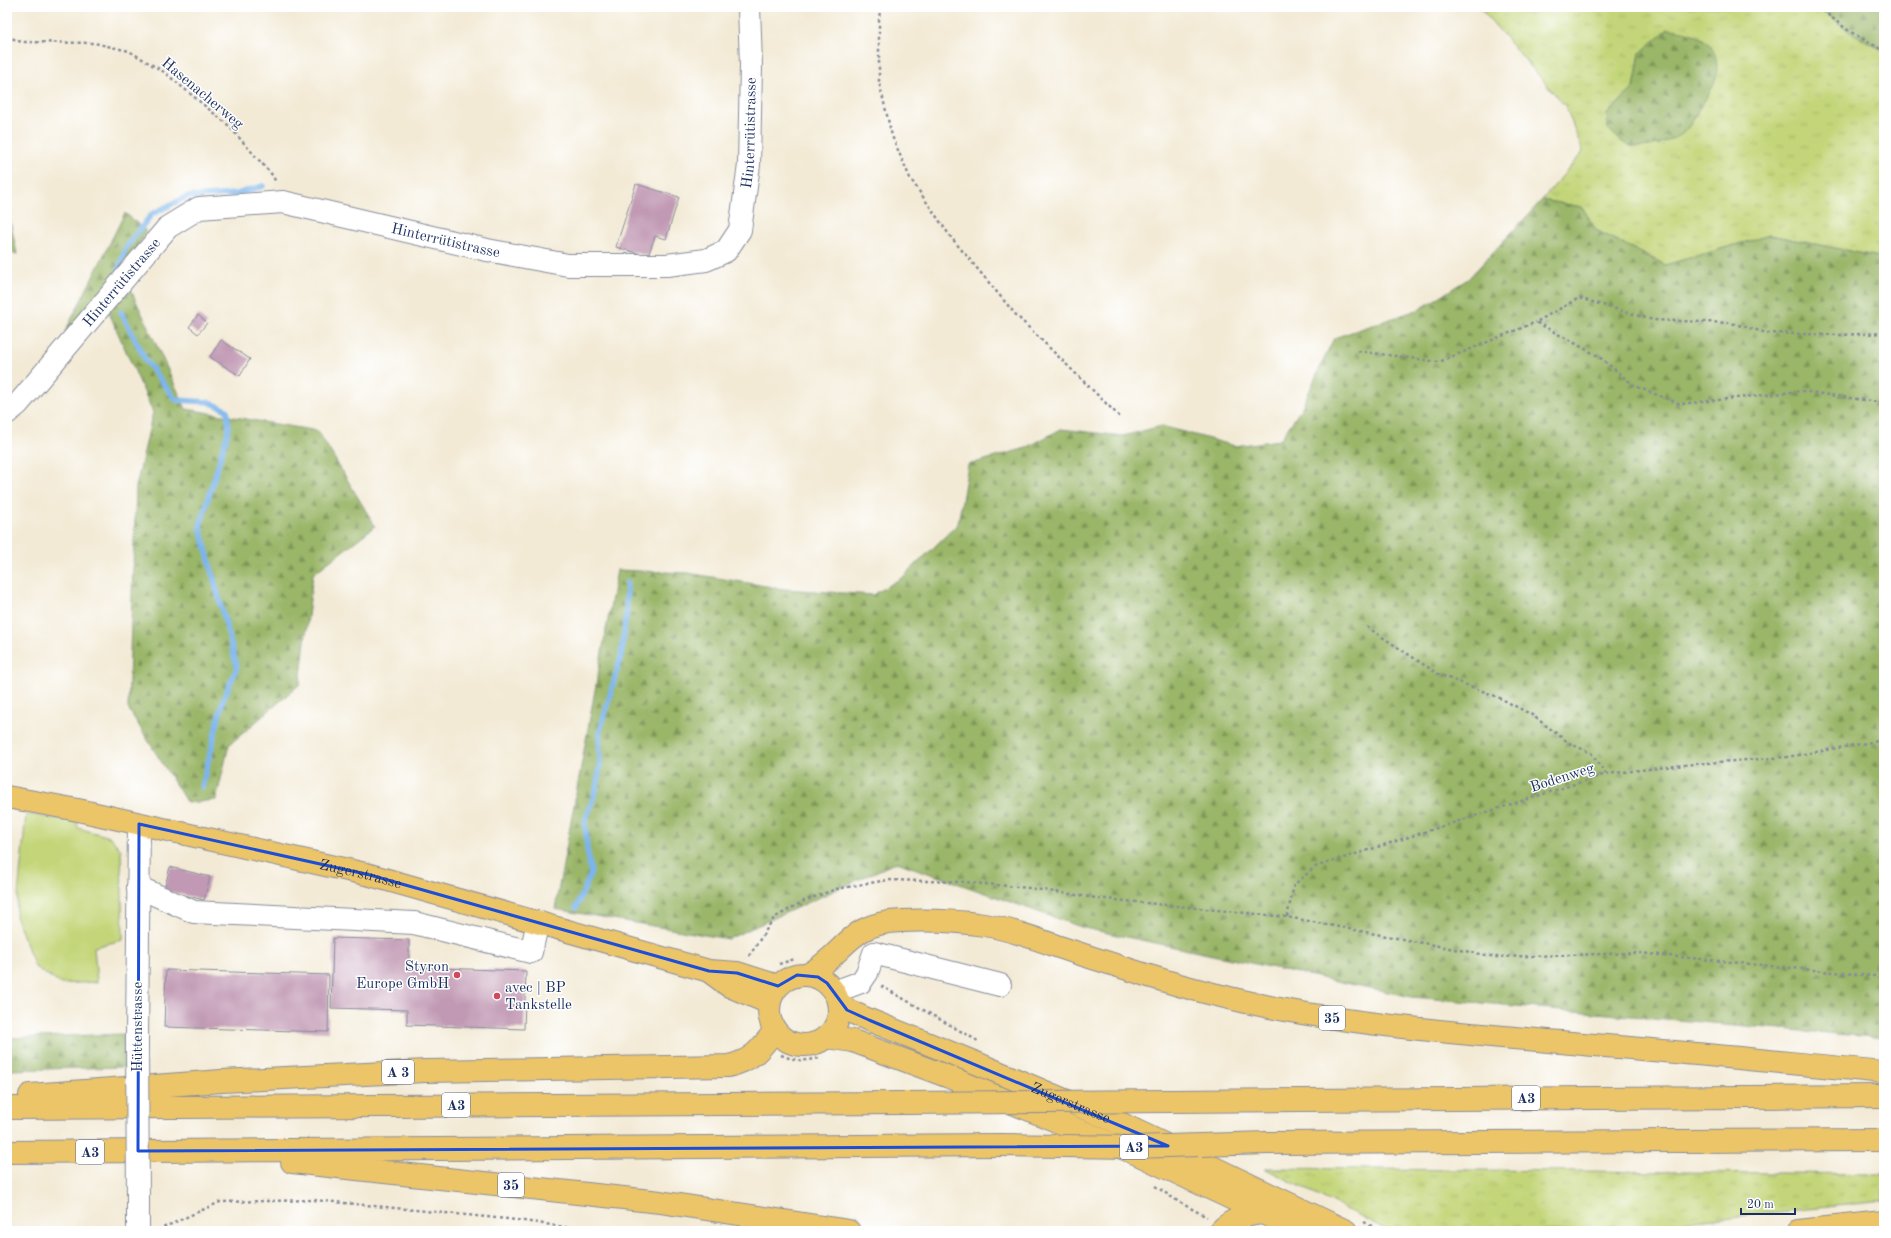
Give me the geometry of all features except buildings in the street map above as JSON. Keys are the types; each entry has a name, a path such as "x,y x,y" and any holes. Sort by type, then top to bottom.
{"main road":[{"name":"Zugerstrasse","path":"7,797 78,810 370,875 709,971 737,973 774,994"},
{"name":"35","path":"807,975 826,963 852,937 870,926 886,922 901,921 962,922 1006,929 1153,977 1210,993 1265,1006 1328,1017 1450,1031 1738,1057 1884,1072"},
{"name":"Zugerstrasse","path":"709,971 729,986 774,994"},
{"path":"807,975 797,975 787,979 774,994 769,1012 775,1030 783,1038 793,1044 805,1045 816,1043 826,1037 833,1030 837,1021 836,997"},
{"name":"Zugerstrasse","path":"807,975 822,980 847,1010 1122,1124 1346,1231"},
{"name":"A 3","path":"7,1096 222,1081 426,1071 728,1066 746,1061 753,1056 764,1045 775,1030"},
{"name":"Zugerstrasse","path":"826,1037 853,1041 956,1080 1137,1154 1301,1231"},
{"name":"A3","path":"7,1108 1884,1096"},
{"name":"A3","path":"7,1152 999,1145 1133,1147 1268,1143 1884,1140"},
{"name":"35","path":"173,1150 607,1196 756,1216 848,1231"},
{"path":"1222,1229 1241,1217 1263,1213"},
{"path":"1798,1231 1884,1222"}],"street":[{"name":"Hinterrütistrasse","path":"7,413 18,404 168,227 199,208 283,202 487,250 568,265 668,265 706,260 726,251 740,230 749,165 751,65 750,7"},
{"name":"Hüttenstrasse","path":"138,824 138,1231"},
{"path":"138,886 194,912 414,923 531,952 538,922"},
{"path":"836,997 861,982 867,973 874,953 1000,984"}],"path":[{"path":"881,7 879,16 879,82 892,136 910,178 950,236 1016,315 1120,417"},
{"path":"1818,7 1848,31 1884,50"},
{"name":"Hasenacherweg","path":"7,36 21,42 94,43 128,51 164,72 228,125 273,176 283,202"},
{"path":"1358,351 1440,362 1536,322 1579,298 1654,320 1731,323 1768,333 1884,333"},
{"path":"1536,322 1598,356 1634,386 1680,404 1802,391 1884,402"},
{"path":"1367,626 1438,674 1498,697 1532,715 1569,743 1591,753 1606,774"},
{"name":"Bodenweg","path":"1287,917 1294,885 1315,867 1606,774 1693,764 1787,757 1884,740"},
{"path":"737,973 774,918 804,901 836,889 886,880 964,882 1287,917 1496,957 1639,953 1884,977"},
{"path":"1150,1183 1222,1229"},
{"path":"157,1231 220,1202 314,1200 517,1220 592,1231"}],"highlighted area":[{"path":"139,824 370,875 709,971 737,973 778,986 797,975 818,977 827,983 847,1010 1168,1146 138,1151"}],"green space":[{"path":"1479,7 1818,7 1849,31 1884,51 1884,258 1770,235 1665,265 1596,230 1582,207 1542,200 1583,152 1566,107","holes":["1640,53 1716,77 1704,101 1683,133 1607,114 1634,88"]},
{"path":"1818,7 1884,7 1884,51 1849,31"},
{"path":"1668,29 1679,30 1698,36 1711,47 1715,55 1717,65 1715,80 1692,122 1682,134 1655,145 1633,147 1627,145 1608,129 1607,114 1634,88 1640,53"},
{"path":"1542,200 1582,207 1596,230 1665,265 1770,235 1884,258 1884,1038 1412,997 1084,928 897,862 728,939 555,909 617,570 688,573 784,589 873,595 903,577 958,524 968,465 1026,448 1061,429 1123,436 1162,426 1235,446 1280,440 1301,409 1334,338 1420,309 1468,279"},
{"path":"7,209 8,210 17,254 7,252"},
{"path":"125,213 146,231 124,275 186,409 318,431 375,526 313,574 300,684 229,745 216,800 187,803 128,708 136,487 153,412 102,297 65,332"},
{"path":"26,814 77,822 78,828 110,837 121,850 123,940 94,947 97,982 61,984 35,967 16,916"},
{"path":"123,1034 124,1067 7,1070 7,1038"},
{"path":"1264,1168 1884,1174 1884,1201 1600,1231 1389,1231"}],"waterway":[{"path":"119,268 126,247 152,214 186,197 237,194 263,186"},
{"path":"121,312 146,361 176,400 209,402 227,410 229,428 200,526 237,667 223,700 202,787"},
{"path":"576,908 591,873 587,849 585,821 597,787 600,764 599,734 621,656 626,617 627,582"}],"place":[{"name":"Styron Europe GmbH","path":"457,975"},
{"name":"avec | BP Tankstelle","path":"497,996"}]}
